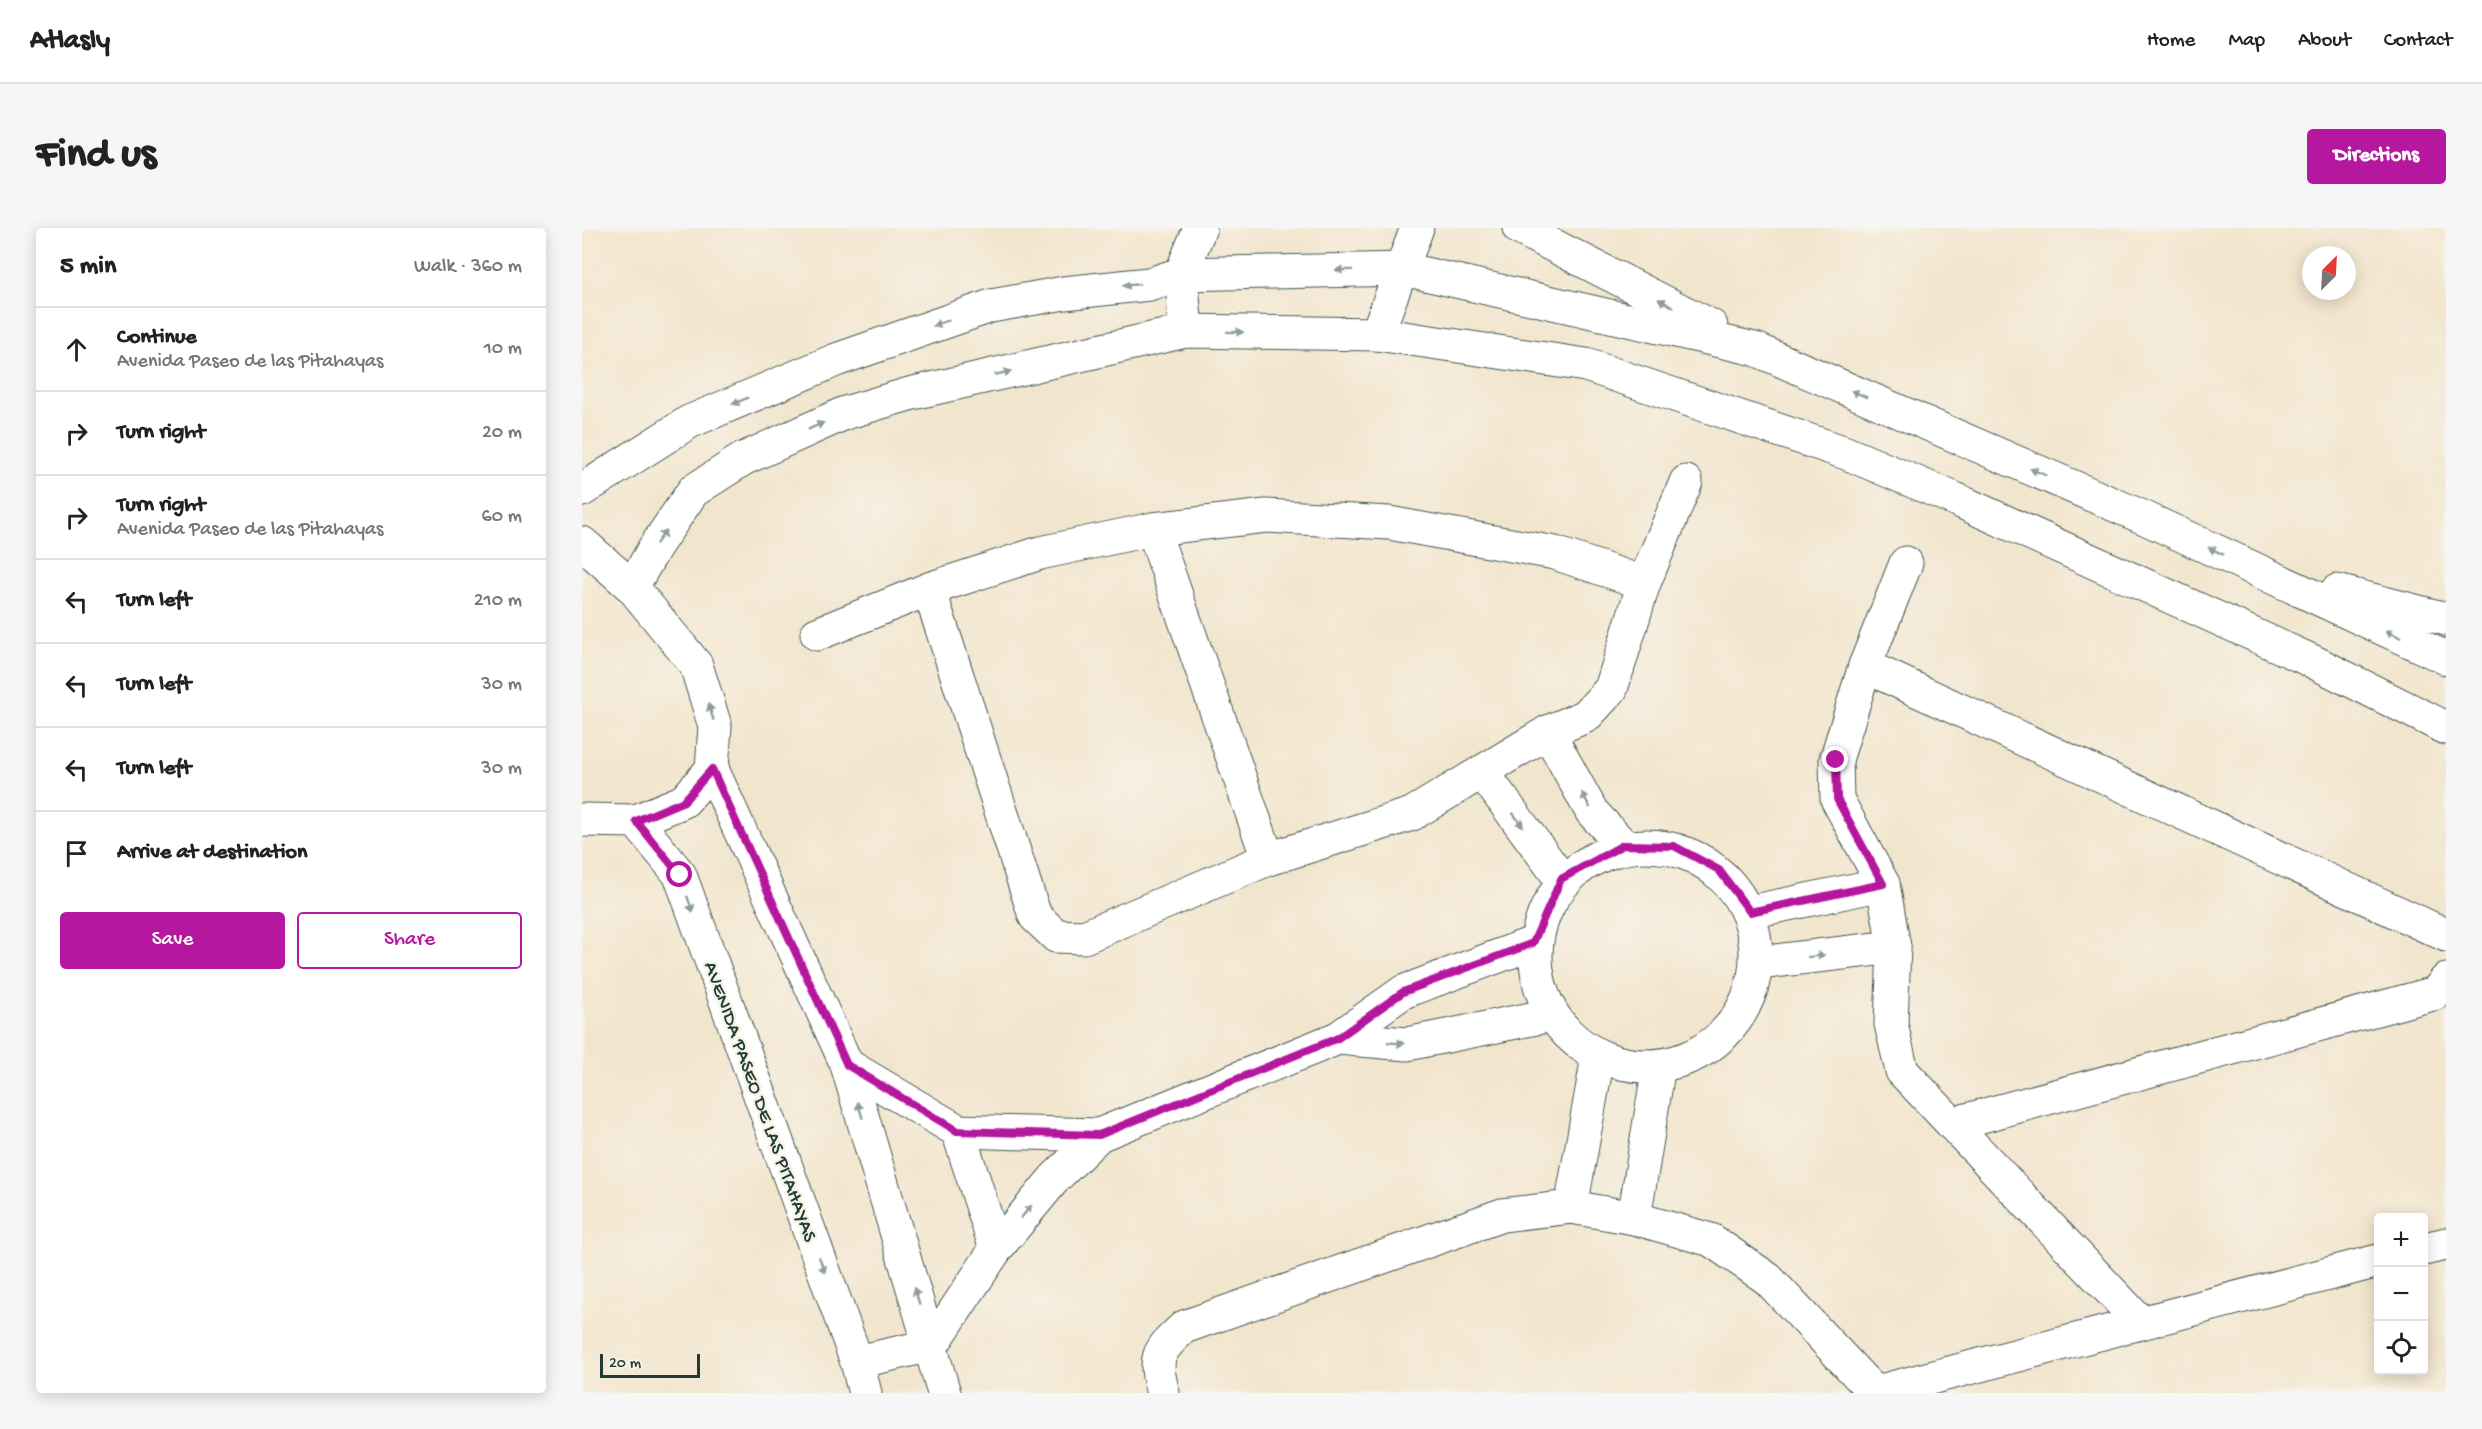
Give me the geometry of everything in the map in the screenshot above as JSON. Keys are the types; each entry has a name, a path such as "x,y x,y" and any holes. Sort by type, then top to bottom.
{"street":[{"path":"1186,331 1181,274 1200,228"},
{"path":"1377,334 1403,269 1416,228"},
{"path":"1519,228 1755,348 2147,519 2446,658"},
{"path":"582,490 689,422 857,353 991,306 1064,293 1149,284 1181,274 1403,269 1755,348"},
{"path":"632,587 655,547 693,490 743,459 845,413 909,394 1186,331 1377,334 1586,365 1846,453 1955,498 2314,662 2446,728"},
{"path":"929,590 1035,916 1056,936 1084,937 1268,859 1412,814 1548,732 1586,716 1611,689 1644,583 1686,482"},
{"path":"817,634 929,590 1040,553 1152,529 1266,516 1389,523 1555,552 1644,583"},
{"path":"1152,529 1268,859"},
{"path":"582,543 632,587 696,665 715,726 712,769 847,1065 932,1345 944,1393"},
{"path":"1906,563 1865,666 1836,760 1837,799 1883,884 1894,947 1891,1024 1902,1071 2140,1323"},
{"path":"2259,571 2446,619"},
{"path":"1865,666 2446,935"},
{"path":"1548,732 1592,812 1623,845"},
{"path":"582,820 636,821 684,801 712,769"},
{"path":"1483,773 1561,879"},
{"name":"AVENIDA PASEO DE LAS PITAHAYAS","path":"636,821 680,875 861,1378"},
{"path":"1623,845 1674,846 1719,870 1750,912 1758,963 1743,1012 1708,1049 1659,1066 1628,1066 1598,1057 1572,1039 1551,1015 1537,978 1533,943 1561,879 1623,845"},
{"path":"1750,912 1883,884"},
{"path":"861,1378 932,1345 996,1249 1054,1179 1099,1135 1338,1038 1403,992 1533,943"},
{"path":"1758,963 1894,947"},
{"path":"1952,1124 2436,993 2446,980"},
{"path":"1338,1038 1407,1044 1551,1015"},
{"path":"1571,1207 1598,1057"},
{"path":"847,1065 957,1131 1099,1135"},
{"path":"1634,1218 1659,1066"},
{"path":"957,1131 996,1249"},
{"path":"1163,1393 1156,1369 1162,1347 1184,1327 1502,1215 1571,1207 1634,1218 1711,1240 1768,1279 1874,1393 2374,1262"},
{"path":"2428,1248 2446,1244"}],"route":[{"path":"680,875 636,821 684,801 712,769 847,1065 957,1131 1099,1135 1338,1038 1403,992 1533,943 1561,879 1623,845 1674,846 1719,870 1750,912 1883,884 1837,799 1836,760"}]}
